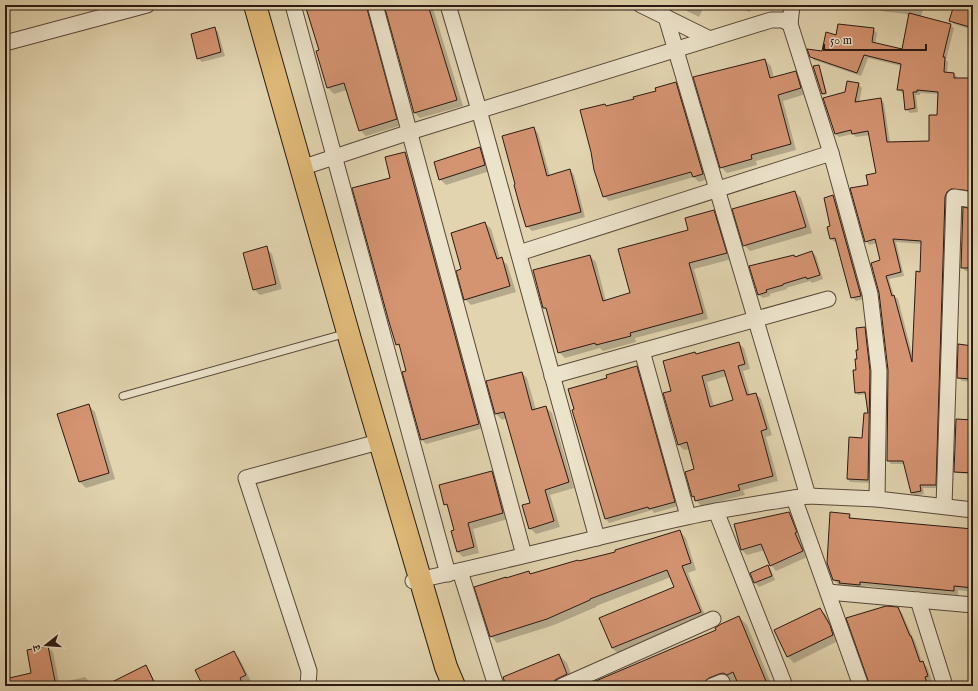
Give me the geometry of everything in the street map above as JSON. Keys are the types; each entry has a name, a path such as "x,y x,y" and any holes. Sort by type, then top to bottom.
{"main road":[{"path":"248,5 371,444 416,581 454,686"},
{"path":"256,5 444,686"}],"street":[{"path":"293,5 335,158 454,573 496,686"},
{"path":"375,5 524,555"},
{"path":"448,5 479,110 597,538"},
{"path":"641,5 710,39"},
{"path":"792,5 790,24 831,153 870,294 879,371 877,499"},
{"path":"5,42 138,6"},
{"path":"666,17 756,319 801,497 828,592 860,686"},
{"path":"301,168 479,110 771,20 783,20 790,24"},
{"path":"518,253 831,153"},
{"path":"944,506 954,197 973,200"},
{"path":"552,376 828,299"},
{"path":"642,351 688,516"},
{"path":"308,686 309,671 246,478 371,444"},
{"path":"416,581 688,516 801,497 877,499 973,510"},
{"path":"716,511 785,686"},
{"path":"828,592 973,605"},
{"path":"918,600 945,686"},
{"path":"562,686 713,619"},
{"path":"712,686 722,682 723,686"}],"lane":[{"path":"123,396 340,335"}],"building":[{"path":"305,5 366,5 397,119 359,131 344,83 327,88 316,51 319,50"},
{"path":"384,5 428,5 457,100 414,113"},
{"path":"954,5 973,5 973,28 949,21"},
{"path":"909,13 951,24 943,57 945,57 944,72 954,73 954,78 973,78 972,191 951,189 947,192 945,197 936,485 920,485 921,491 911,493 903,461 887,461 888,370 879,293 871,263 880,260 875,239 865,242 850,188 868,185 866,175 876,173 868,131 852,134 851,130 835,134 823,98 845,92 847,81 859,83 855,102 881,98 887,142 929,141 929,115 937,115 938,92 917,90 917,92 913,92 915,108 905,110 903,90 897,90 901,64 864,55 857,73 810,57 807,49 822,51 826,32 836,35 838,24 874,28 872,42 902,49","holes":["893,239 921,241 920,272 916,271 912,362 894,295 892,296 886,276 901,272"]},
{"path":"215,27 221,52 197,59 191,34"},
{"path":"765,59 770,78 796,71 801,88 778,95 791,144 751,155 752,159 720,168 693,77"},
{"path":"819,65 826,93 822,94 813,66"},
{"path":"676,82 703,174 693,177 691,172 603,197 594,170 580,110 605,104 606,106 634,99 633,97 656,91 655,88"},
{"path":"534,127 547,176 570,169 581,212 526,227 502,136"},
{"path":"480,147 485,165 439,180 434,162"},
{"path":"405,152 479,424 421,440 402,372 406,371 399,344 396,345 389,322 352,188 390,178 385,157"},
{"path":"795,191 806,227 743,246 732,209"},
{"path":"833,195 861,296 851,298 835,238 830,239 827,227 830,226 824,198"},
{"path":"963,207 973,209 973,259 971,268 961,268"},
{"path":"714,210 727,253 689,263 703,313 630,333 631,336 596,345 595,343 558,353 546,308 543,308 533,270 590,255 603,301 630,293 618,249 688,230 685,218"},
{"path":"485,222 497,259 502,257 510,286 464,300 456,271 461,269 451,233"},
{"path":"267,246 276,284 253,290 243,253"},
{"path":"812,251 820,275 807,279 806,277 783,284 766,290 767,292 758,295 749,266 794,255 795,257"},
{"path":"865,327 870,371 868,480 847,479 849,437 862,438 864,413 868,413 865,392 855,393 853,370 856,370 855,359 857,359 856,350 858,350 856,328"},
{"path":"739,342 745,364 738,366 747,395 756,393 767,429 761,431 773,476 738,485 740,490 695,501 694,496 692,497 685,472 694,469 687,442 678,445 663,393 671,391 663,361 695,352 696,354","holes":["724,370 733,400 710,407 702,376"]},
{"path":"958,344 973,346 972,379 957,378"},
{"path":"637,366 675,502 649,509 648,507 605,519 572,410 574,409 568,389 607,378 606,375"},
{"path":"522,372 532,410 546,406 569,482 545,490 554,521 529,529 522,505 530,503 504,412 495,414 486,381"},
{"path":"89,404 109,473 79,482 57,414"},
{"path":"956,419 973,420 973,473 954,472"},
{"path":"492,471 503,513 468,523 474,547 457,552 451,531 454,530 447,504 444,505 439,485"},
{"path":"789,512 797,532 795,533 803,551 770,566 761,544 741,550 734,524"},
{"path":"830,512 850,514 849,518 973,529 973,588 954,586 954,591 860,582 860,585 839,583 840,581 833,580 827,563"},
{"path":"680,530 691,563 682,566 701,612 612,648 599,618 674,587 667,570 590,599 547,619 490,637 474,587 529,571 530,574 578,560 615,552 615,550"},
{"path":"768,565 772,576 754,583 750,573"},
{"path":"886,606 898,607 911,636 920,662 923,661 928,676 925,677 928,686 870,686 846,618"},
{"path":"820,608 830,625 833,635 787,657 774,630"},
{"path":"739,616 768,686 739,686 733,672 727,675 723,673 719,674 709,678 703,685 700,686 584,686 716,630 715,628 721,624"},
{"path":"48,646 56,686 5,686 5,679 31,673 27,650"},
{"path":"234,651 246,675 240,678 244,686 203,686 195,670"},
{"path":"559,654 567,674 555,680 553,686 506,686 503,677"},
{"path":"146,665 156,686 104,686"}]}
